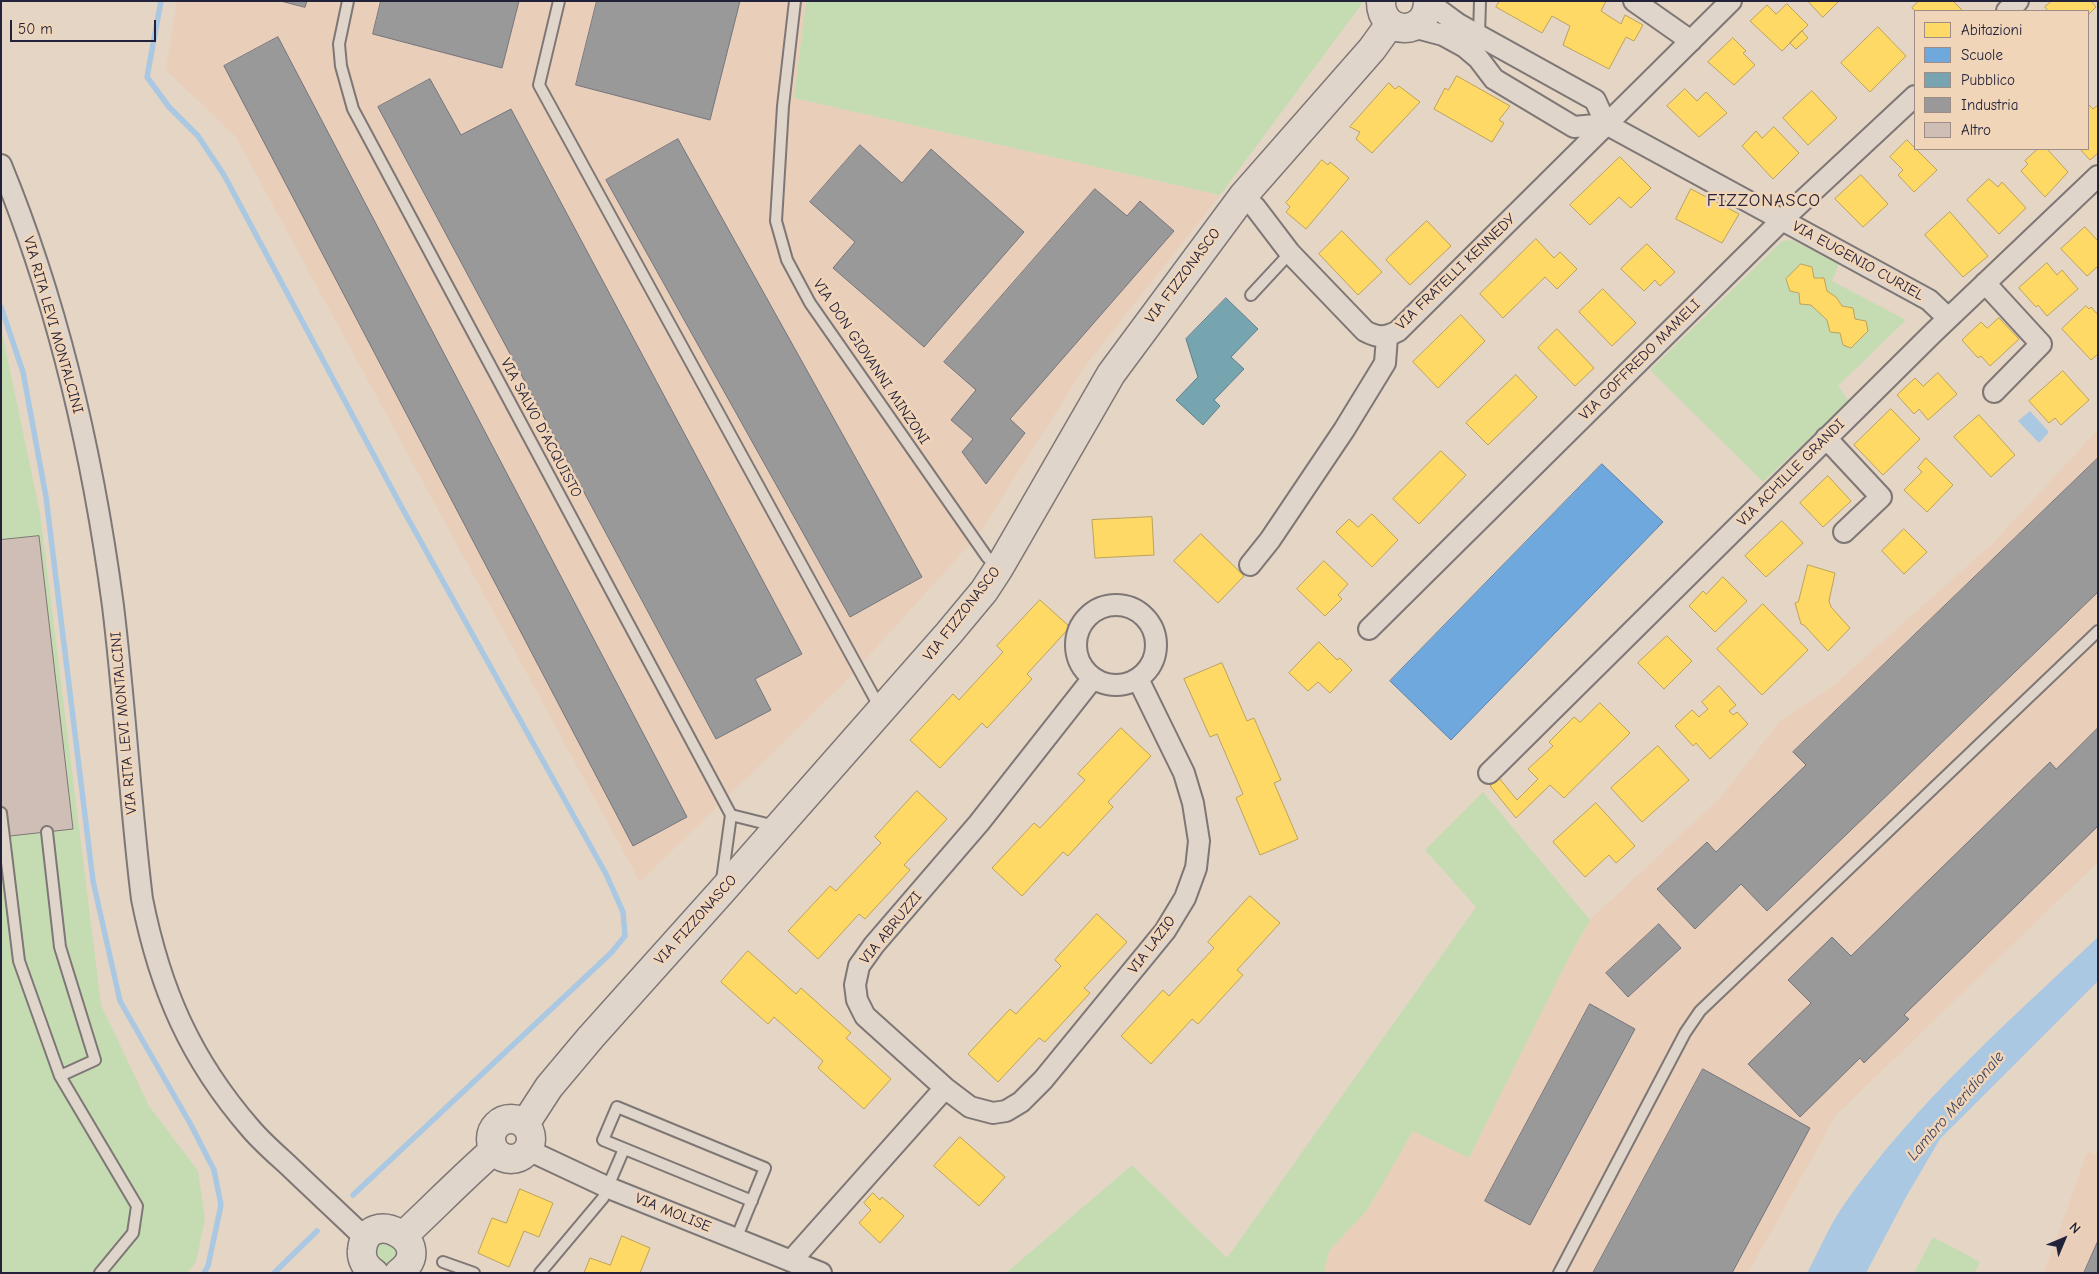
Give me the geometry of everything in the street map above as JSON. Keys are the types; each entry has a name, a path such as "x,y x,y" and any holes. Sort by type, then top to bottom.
{"main road":[{"name":"VIA FIZZONASCO","path":"527,1137 549,1087 984,591 1111,374 1243,196 1372,48 1395,17 1425,17 1428,2"},
{"path":"404,1236 463,1177 494,1150 490,1138 495,1126 506,1119 513,1118 527,1137"},
{"path":"371,1272 363,1259 363,1245 358,1232 371,1234 384,1228 391,1228 404,1236 408,1242 410,1258 407,1266 399,1273"}],"street":[{"path":"1634,1 1691,41"},
{"name":"VIA FRATELLI KENNEDY","path":"1243,196 1255,207 1290,253 1365,331 1376,337 1386,337 1398,331 1731,1"},
{"path":"2008,10 2018,1"},
{"path":"1395,17 1443,35 1465,47 1478,58 1494,79 1574,127 1606,124 1595,100 1479,36 1449,18 1428,2"},
{"name":"VIA GOFFREDO MAMELI","path":"1369,629 1783,219 1914,97"},
{"name":"VIA EUGENIO CURIEL","path":"1606,124 1929,300 1948,318"},
{"name":"VIA RITA LEVI MONTALCINI","path":"1,165 44,284 72,383 85,442 113,608 142,899 151,943 164,985 178,1020 202,1064 226,1099 252,1130 358,1232"},
{"name":"VIA ACHILLE GRANDI","path":"1489,773 1948,318 2098,176"},
{"path":"1985,283 2041,344 1994,392"},
{"path":"1250,565 1270,540 1344,430 1385,363 1386,337"},
{"path":"1826,438 1881,498 1844,532"},
{"path":"1110,606 1125,606 1139,613 1150,624 1156,639 1155,654 1149,668 1138,679 1123,685 1107,684 1093,678 1082,666 1077,652 1077,636 1084,622 1095,611 1110,606"},
{"name":"VIA ABRUZZI","path":"945,1088 865,1016 857,1000 855,985 859,966 874,944 980,823 1093,678"},
{"name":"VIA LAZIO","path":"945,1088 970,1107 993,1113 1006,1111 1021,1102 1043,1080 1165,931 1185,898 1196,868 1199,841 1193,803 1184,773 1138,679"},
{"path":"788,1267 945,1088"},
{"name":"VIA MOLISE","path":"527,1137 609,1188 736,1239 788,1267 821,1273"}],"lane":[{"name":"VIA SALVO D'ACQUISTO","path":"348,1 340,44 341,66 352,109 731,814"},
{"path":"559,1 539,85 881,710"},
{"name":"VIA DON GIOVANNI MINZONI","path":"795,1 783,106 776,221 787,260 810,303 986,557 999,568"},
{"path":"1479,36 1480,1"},
{"path":"1251,295 1290,253"},
{"path":"1559,1273 1685,1033 1700,1011 2098,631"},
{"path":"1,813 19,961 60,1076 137,1206 133,1233 100,1273"},
{"path":"721,892 731,814 778,827"},
{"path":"47,832 60,947 95,1060 60,1076"},
{"path":"736,1239 752,1201 765,1168 617,1107 603,1140 752,1201"},
{"path":"540,1273 542,1268 594,1210 609,1188 624,1149"},
{"path":"443,1262 474,1273"}],"shaded area":[{"path":"177,1 806,1 794,98 1220,195 1085,366 979,534 844,683 640,882 236,137 166,70"},
{"path":"2098,430 2098,862 1836,1115 1748,1273 1324,1273 1329,1251 1368,1209 1413,1131 1469,1158 1569,957 1590,920 1721,797 1780,721 1833,686 1993,543"},
{"path":"2088,1151 2098,1156 2098,1273 2044,1273"}],"green space":[{"path":"806,1 1364,1 1220,195 794,98"},
{"path":"1792,240 1839,264 1832,281 1906,320 1838,386 1849,401 1763,482 1650,370 1782,241"},
{"path":"1,328 40,513 101,1005 149,1106 198,1171 205,1219 196,1262 187,1273 1,1273"},
{"path":"1483,792 1590,920 1569,957 1469,1158 1413,1131 1368,1209 1329,1251 1324,1273 1006,1273 1132,1165 1227,1258 1476,907 1425,850"},
{"path":"1933,1237 1980,1262 1975,1273 1914,1273"},
{"path":"386,1241 394,1245 398,1253 394,1261 386,1265 378,1261 374,1253 378,1245"}],"water":[{"path":"2030,411 2049,432 2039,443 2018,421"},
{"name":"Lambro Meridionale","path":"2098,937 2098,981 1940,1139 1906,1197 1866,1273 1807,1273 1843,1206 1900,1133 1963,1065"}],"building: Abitazioni":[{"path":"1500,1 1606,1 1601,11 1621,24 1625,15 1643,25 1634,41 1626,37 1609,69 1563,45 1570,26 1552,16 1542,33 1496,7"},
{"path":"1808,1 1839,1 1823,17"},
{"path":"1919,1 1953,1 1962,10 1914,10 1912,8"},
{"path":"2052,1 2091,1 2096,7 2089,14 2089,10 2047,10 2045,7"},
{"path":"1787,4 1808,25 1782,51 1750,21 1767,5 1776,14"},
{"path":"1878,27 1906,56 1870,92 1841,63"},
{"path":"1802,31 1808,38 1796,49 1790,43"},
{"path":"1733,38 1746,51 1743,53 1755,65 1734,85 1708,62"},
{"path":"1457,76 1510,106 1499,120 1504,123 1492,142 1434,109 1445,88 1448,90"},
{"path":"1389,83 1395,89 1399,86 1420,102 1372,153 1356,139 1360,132 1350,127"},
{"path":"1685,89 1697,101 1706,92 1727,113 1699,137 1667,106"},
{"path":"1812,91 1837,118 1808,145 1783,118"},
{"path":"2089,105 2093,109 2098,105 2098,153 2090,160 2081,150 2089,150"},
{"path":"1774,127 1799,153 1773,179 1742,146 1756,131 1762,138"},
{"path":"1907,140 1914,147 1914,150 1917,150 1937,170 1914,192 1898,175 1903,170 1890,157"},
{"path":"2037,150 2048,150 2068,172 2045,197 2021,171 2028,164 2025,161"},
{"path":"1620,157 1651,188 1631,208 1619,197 1590,225 1570,205"},
{"path":"1322,160 1328,165 1330,162 1349,178 1306,229 1286,212 1290,207 1286,203"},
{"path":"1861,175 1888,204 1863,227 1835,199"},
{"path":"1989,179 1998,187 2002,182 2026,208 1999,234 1967,200"},
{"path":"1691,189 1739,214 1722,243 1676,219"},
{"path":"1950,212 1988,256 1963,277 1925,235"},
{"path":"1427,221 1451,246 1410,285 1386,260"},
{"path":"2085,227 2098,241 2098,266 2087,276 2061,249"},
{"path":"1342,231 1382,272 1358,295 1319,254"},
{"path":"1536,239 1554,258 1560,252 1577,269 1557,289 1545,277 1503,318 1480,294"},
{"path":"1647,244 1675,272 1660,286 1655,280 1644,291 1621,269"},
{"path":"2047,263 2057,275 2062,270 2078,289 2047,316 2019,288"},
{"path":"1801,264 1812,267 1814,278 1824,278 1827,291 1836,297 1842,306 1853,308 1855,319 1866,321 1868,331 1851,348 1843,345 1840,333 1830,332 1827,320 1811,305 1800,304 1799,293 1790,291 1786,279"},
{"path":"1603,289 1636,323 1612,346 1579,312"},
{"path":"2086,306 2089,309 2091,307 2098,315 2098,354 2091,360 2062,329"},
{"path":"1461,315 1485,341 1438,388 1413,362"},
{"path":"1999,318 2019,339 1990,366 1981,356 1978,358 1962,340 1981,322 1987,328"},
{"path":"1557,329 1594,368 1575,386 1538,348"},
{"path":"2063,371 2089,400 2061,425 2055,418 2049,423 2029,401"},
{"path":"1938,373 1957,394 1928,420 1919,409 1914,414 1897,395 1915,378 1923,386"},
{"path":"1516,375 1537,397 1488,445 1466,423"},
{"path":"1891,409 1920,439 1883,475 1854,445"},
{"path":"1979,415 2015,455 1991,477 1954,437"},
{"path":"1441,451 1466,475 1419,524 1393,499"},
{"path":"1926,458 1953,485 1927,512 1904,490 1922,472 1918,468"},
{"path":"1828,476 1851,501 1823,527 1800,503"},
{"path":"1372,514 1398,540 1372,567 1336,532 1349,519 1358,527"},
{"path":"1152,517 1154,555 1095,558 1092,520"},
{"path":"1782,521 1803,543 1766,577 1745,556"},
{"path":"1904,529 1927,552 1904,574 1882,551"},
{"path":"1201,534 1244,576 1218,603 1174,561"},
{"path":"1324,561 1348,584 1338,595 1342,599 1325,616 1297,589"},
{"path":"1808,565 1835,573 1829,601 1831,607 1850,628 1828,651 1801,624 1795,603 1798,602"},
{"path":"1723,577 1747,601 1715,632 1689,606 1703,591 1706,594"},
{"path":"1040,600 1070,627 1027,674 1032,679 987,728 982,723 940,768 910,740 953,694 959,700 1003,652 997,646"},
{"path":"1763,604 1808,650 1762,695 1717,649"},
{"path":"1667,636 1692,661 1664,689 1638,663"},
{"path":"1319,642 1337,660 1340,658 1352,670 1330,693 1318,682 1308,691 1289,673"},
{"path":"1222,663 1247,721 1254,718 1281,780 1274,783 1298,839 1260,855 1236,798 1243,794 1217,734 1210,737 1184,679"},
{"path":"1719,686 1736,705 1729,711 1733,715 1737,712 1748,724 1710,759 1696,743 1693,746 1675,726 1692,710 1699,717 1708,709 1702,702"},
{"path":"1600,703 1630,733 1564,798 1550,785 1516,818 1490,786 1499,778 1517,800 1538,779 1528,769 1553,746 1549,742 1574,717 1580,722"},
{"path":"1121,728 1151,756 1108,802 1113,807 1068,856 1063,852 1022,896 992,868 1034,823 1040,828 1085,780 1078,774"},
{"path":"1658,746 1689,780 1642,822 1611,788"},
{"path":"917,791 947,819 904,865 910,870 865,919 859,914 818,959 788,931 830,886 836,891 881,843 875,837"},
{"path":"1596,803 1635,846 1616,863 1609,855 1585,877 1553,842"},
{"path":"1250,896 1280,923 1237,970 1243,975 1198,1024 1192,1019 1151,1064 1121,1036 1163,990 1169,996 1214,948 1208,942"},
{"path":"1097,914 1127,942 1084,988 1090,993 1045,1042 1039,1038 998,1082 968,1054 1010,1009 1016,1014 1061,966 1055,960"},
{"path":"748,951 796,994 801,988 851,1033 846,1038 891,1079 864,1109 818,1068 823,1061 774,1017 768,1024 721,982"},
{"path":"960,1137 1005,1177 979,1206 934,1166"},
{"path":"520,1189 553,1203 539,1237 524,1231 509,1267 478,1253 492,1218 506,1223"},
{"path":"873,1193 880,1200 882,1197 904,1216 880,1243 859,1223 871,1210 864,1203"},
{"path":"622,1236 650,1248 640,1273 584,1273 590,1258 610,1265"}],"building: Scuole":[{"path":"1602,464 1663,522 1451,740 1390,681"}],"building: Pubblico":[{"path":"1226,298 1258,329 1231,357 1244,369 1214,400 1220,406 1203,425 1176,400 1198,377 1186,339"}],"building: Industria":[{"path":"281,1 307,1 305,7"},
{"path":"381,1 519,1 502,68 373,34"},
{"path":"597,1 740,1 710,120 576,85"},
{"path":"278,37 687,817 633,846 224,66"},
{"path":"430,79 461,135 511,109 802,654 755,679 771,710 716,739 378,107"},
{"path":"678,139 922,577 850,617 606,180"},
{"path":"860,145 902,183 931,149 1024,232 924,347 833,268 855,242 810,202"},
{"path":"1095,189 1127,216 1140,201 1174,231 1010,419 1025,433 986,484 962,452 973,439 951,420 976,390 944,362"},
{"path":"2098,458 2098,592 1767,911 1741,884 1695,929 1657,889 1707,842 1716,852 1806,765 1793,752"},
{"path":"2098,728 2098,826 1904,1015 1909,1019 1864,1063 1860,1058 1800,1117 1748,1064 1811,1003 1788,980 1832,937 1851,956 2050,762 2056,769"},
{"path":"1659,924 1681,948 1628,997 1606,973"},
{"path":"1590,1004 1635,1029 1530,1225 1485,1201"},
{"path":"1703,1069 1810,1128 1732,1273 1593,1273"},
{"path":"2098,1241 2098,1273 2084,1273"}],"building: Altro":[{"path":"39,536 73,829 1,837 1,540"}],"waterway":[{"path":"161,1 147,77 169,107 198,136 224,175 401,506 606,874 623,912 625,936 611,953 353,1195"},
{"path":"1,307 23,372 46,497 93,881 120,1001 191,1125 214,1170 221,1205 208,1266 204,1273"},
{"path":"274,1273 317,1231"}],"district":[{"name":"FIZZONASCO","path":"1764,201"}]}
